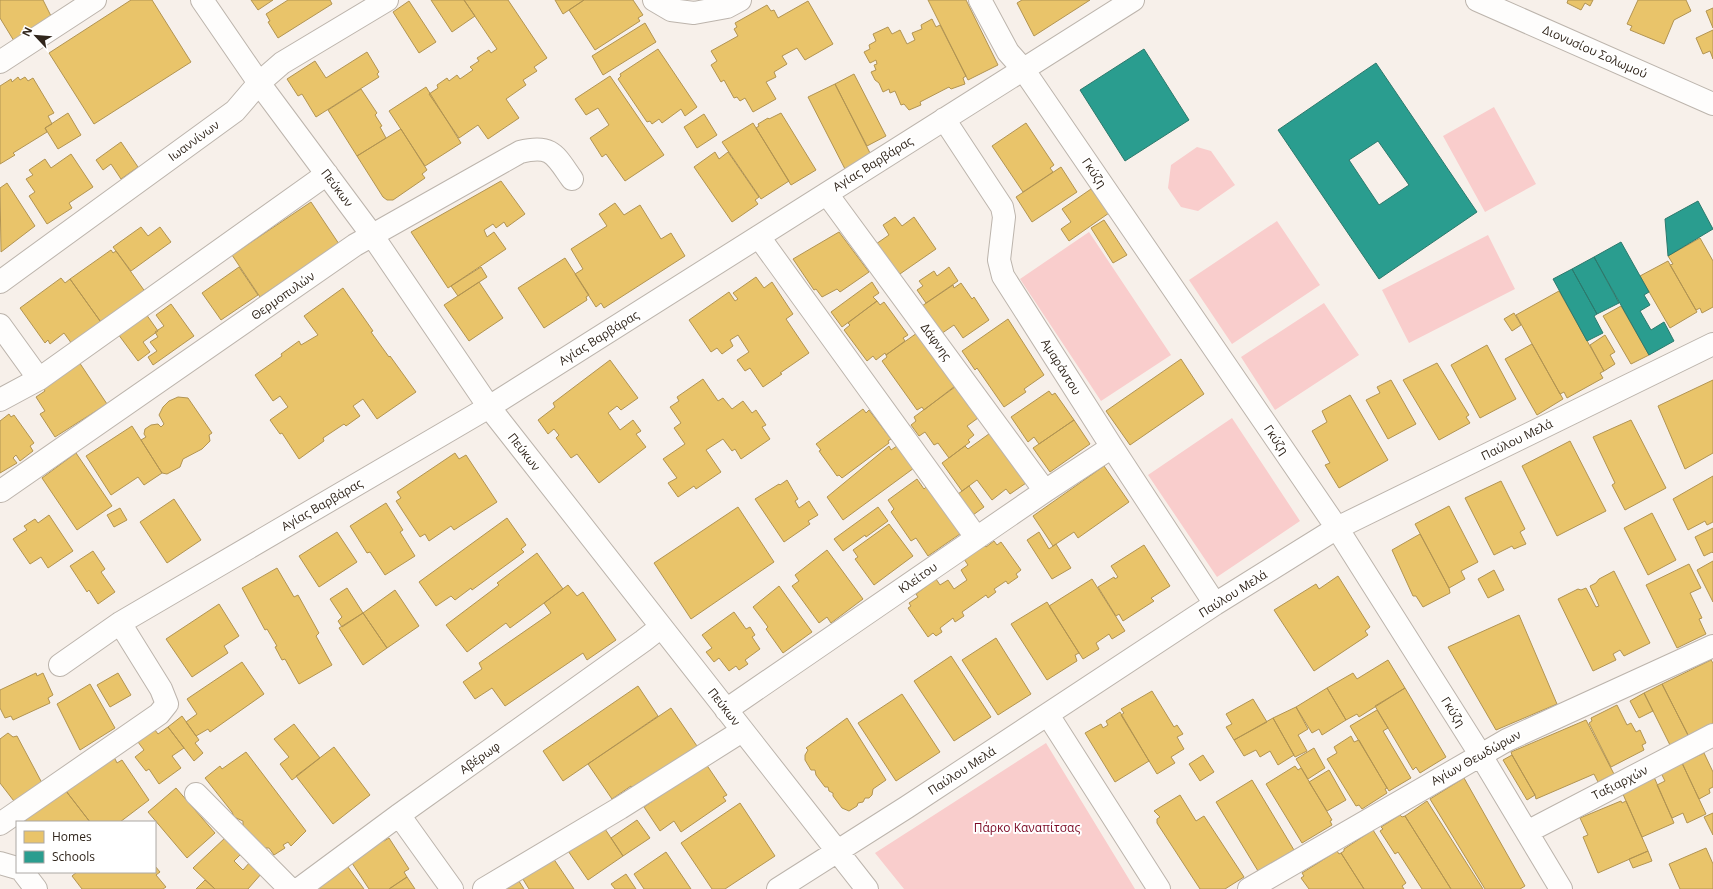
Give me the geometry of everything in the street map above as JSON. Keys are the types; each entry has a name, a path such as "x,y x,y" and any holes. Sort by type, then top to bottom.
{"street":[{"path":"0,62 95,0"},
{"name":"Πεύκων","path":"202,0 259,83 372,235 489,407 867,889"},
{"name":"Ιωαννίνων","path":"0,282 235,111 259,83 282,63 386,0"},
{"path":"654,0 671,10 694,12 727,7 740,0"},
{"name":"Γκύζη","path":"980,0 1008,52 1023,69 1337,528 1480,754 1561,889"},
{"name":"Αγίας Βαρβάρας","path":"60,665 120,623 489,407 1132,0"},
{"name":"Διονυσίου Σολωμού","path":"1478,0 1501,6 1713,104"},
{"name":"Αμαράντου","path":"944,119 1002,207 1004,217 999,260 1003,276 1112,447 1215,604"},
{"name":"Θερμοπυλών","path":"1,491 372,235 520,152 534,148 549,151 555,155 572,179"},
{"path":"0,400 39,379 326,174"},
{"name":"Δάφνης","path":"827,194 1044,491"},
{"path":"758,237 976,537"},
{"path":"0,325 39,379"},
{"name":"Παύλου Μελά","path":"778,889 1048,715 1215,604 1337,528 1713,344"},
{"name":"Κλείτου","path":"726,710 976,537 1112,447"},
{"path":"0,824 159,714 167,704 161,689 120,623"},
{"name":"Αβέρωφ","path":"299,889 644,641 661,627"},
{"name":"Αγίων Θεωδώρων","path":"1249,889 1480,754 1507,740 1713,646"},
{"path":"1048,715 1159,889"},
{"path":"484,889 620,808 742,731"},
{"name":"Ταξιαρχών","path":"1527,832 1713,735"},
{"path":"196,794 290,889"},
{"path":"399,816 452,889"},
{"path":"0,863 16,868"},
{"path":"24,873 36,889"}],"green space":[{"path":"1494,107 1536,184 1485,212 1443,136"},
{"path":"1197,147 1211,151 1235,185 1198,211 1181,207 1168,188 1171,165"},
{"path":"1277,221 1320,285 1232,344 1189,280"},
{"path":"1089,232 1171,355 1101,401 1020,279"},
{"path":"1488,235 1515,289 1409,343 1382,290"},
{"path":"1324,303 1359,355 1275,410 1241,357"},
{"path":"1232,418 1300,521 1217,577 1148,475"},
{"name":"Πάρκο Καναπίτσας","path":"1046,743 1135,889 904,889 875,853"}],"building: Homes":[{"path":"0,0 43,0 51,16 14,41 0,18"},
{"path":"131,0 152,0 191,62 94,124 49,53"},
{"path":"251,0 273,0 258,10"},
{"path":"288,0 330,0 332,4 278,38 268,22 270,21 266,14"},
{"path":"431,0 464,0 475,16 452,32"},
{"path":"464,0 508,0 547,58 534,67 537,71 523,80 526,85 506,99 519,118 488,139 478,125 459,138 429,94 438,88 437,85 447,78 449,81 457,75 460,79 473,70 470,67 479,61 477,58 489,50 491,53 497,49"},
{"path":"555,0 584,0 563,14"},
{"path":"584,0 633,0 643,15 638,18 640,21 595,50 569,10"},
{"path":"928,0 966,0 998,65 968,80"},
{"path":"1022,0 1090,0 1034,36 1017,3"},
{"path":"1568,0 1593,0 1590,6 1585,3 1581,10 1567,3"},
{"path":"1638,0 1686,0 1691,11 1674,20 1664,44 1630,30 1632,26 1627,24"},
{"path":"409,1 436,42 419,53 393,12"},
{"path":"808,1 833,44 805,60 797,48 782,56 787,64 774,72 776,77 766,82 776,99 753,112 745,98 740,101 737,97 734,98 724,80 721,82 711,65 717,61 711,51 738,36 734,29 737,27 735,23 767,5 771,11 774,10 778,18"},
{"path":"1713,8 1713,28 1706,11"},
{"path":"932,19 936,27 940,25 966,76 963,78 965,84 951,89 949,87 920,102 921,105 909,110 904,104 901,105 895,91 890,93 889,89 883,92 879,83 875,80 871,72 876,70 874,65 877,64 876,60 870,63 864,52 870,49 869,45 876,41 873,34 888,27 892,34 900,30 907,44 915,40 912,33 922,29 921,25"},
{"path":"645,23 656,42 603,75 592,56"},
{"path":"1713,30 1713,59 1710,51 1703,54 1696,38"},
{"path":"658,49 697,107 685,116 681,109 662,123 659,119 652,124 650,121 647,122 618,79 621,76 620,74"},
{"path":"367,52 379,72 377,74 379,77 316,117 302,94 298,96 287,79 315,61 326,78"},
{"path":"854,74 886,136 867,146 835,84"},
{"path":"610,76 664,155 625,181 606,154 602,157 590,138 609,125 598,108 586,115 575,99"},
{"path":"18,77 20,80 25,77 28,81 33,78 54,113 48,116 52,124 45,128 47,132 13,153 15,155 0,164 0,86 11,79 12,82"},
{"path":"835,84 871,155 845,169 808,97"},
{"path":"426,87 461,143 425,166 389,111"},
{"path":"361,89 377,113 375,115 382,126 380,127 386,138 357,156 328,110"},
{"path":"68,113 81,135 58,149 45,128"},
{"path":"781,113 816,170 791,185 756,128 759,126 758,124 768,118 769,119"},
{"path":"704,114 717,135 697,148 684,127"},
{"path":"753,123 789,181 761,199 722,142"},
{"path":"1026,123 1054,165 1050,168 1053,172 1023,192 992,146"},
{"path":"401,129 427,170 422,174 425,178 393,200 387,200 383,197 357,156"},
{"path":"121,142 138,167 121,179 111,164 103,170 96,160"},
{"path":"715,152 719,159 728,152 759,197 755,200 758,204 732,222 694,167"},
{"path":"71,154 93,187 69,203 72,208 47,224 29,196 35,192 26,179 33,175 29,170 45,159 51,168"},
{"path":"1061,167 1077,192 1032,222 1016,197"},
{"path":"501,181 525,214 507,227 504,222 496,228 493,224 484,230 487,237 494,232 506,249 448,288 411,232"},
{"path":"7,183 35,226 1,252 0,188"},
{"path":"1091,189 1109,213 1069,241 1061,229 1071,222 1062,209"},
{"path":"311,202 339,244 260,297 232,255"},
{"path":"615,203 624,215 640,205 661,239 671,233 685,256 604,308 601,303 596,307 575,274 583,269 571,249 607,226 599,214"},
{"path":"895,217 902,226 914,217 936,249 897,276 876,244 889,235 883,225"},
{"path":"1104,220 1127,255 1113,263 1091,228"},
{"path":"141,227 148,236 160,227 171,242 131,271 113,247"},
{"path":"839,232 869,272 840,292 837,289 822,297 816,289 814,290 793,259"},
{"path":"1700,238 1713,261 1713,307 1702,313 1700,308 1696,310 1670,265 1673,264 1668,256"},
{"path":"111,250 113,253 116,251 146,293 103,325 70,279"},
{"path":"565,258 589,295 586,297 587,300 544,328 518,288"},
{"path":"1668,261 1697,312 1670,328 1640,276"},
{"path":"239,267 258,295 221,320 202,293"},
{"path":"481,267 487,277 458,296 451,286"},
{"path":"949,267 958,281 926,303 917,290 923,286 919,281 934,271 937,276"},
{"path":"756,277 764,288 772,282 793,314 786,319 809,353 763,387 750,368 745,371 737,360 749,352 738,335 730,340 733,346 722,354 717,348 711,352 689,320 729,292 735,301 738,299 733,293"},
{"path":"61,278 65,283 70,279 103,325 72,344 64,333 50,344 48,340 45,343 20,308"},
{"path":"479,282 503,318 469,341 444,305"},
{"path":"872,282 879,293 873,297 877,301 842,327 831,312"},
{"path":"961,283 972,299 974,297 989,320 963,338 954,325 938,336 919,308 953,285 954,288"},
{"path":"343,288 373,331 371,332 416,392 377,419 363,399 353,406 360,416 346,426 344,424 323,438 324,441 299,459 282,433 280,434 270,420 288,407 280,396 273,401 255,375 282,356 281,354 299,341 301,345 318,335 304,316"},
{"path":"1559,291 1604,371 1600,373 1603,378 1567,398 1564,392 1560,394 1516,315"},
{"path":"877,301 880,305 884,302 908,335 903,338 905,341 886,355 885,353 876,360 873,356 867,361 844,330 850,325 848,323"},
{"path":"171,304 194,336 153,365 148,357 157,351 150,342 158,337 155,332 164,326 156,315"},
{"path":"1621,306 1649,355 1631,364 1603,316"},
{"path":"1514,313 1521,325 1512,331 1504,319"},
{"path":"146,314 158,331 143,342 150,352 138,361 118,334"},
{"path":"1008,319 1044,375 1024,389 1026,392 1004,407 977,368 975,370 962,351"},
{"path":"917,333 955,386 924,410 922,407 917,410 882,361 887,357 886,355"},
{"path":"1605,335 1615,352 1610,355 1615,364 1604,371 1590,345"},
{"path":"1532,344 1563,399 1537,415 1505,359"},
{"path":"1487,345 1516,399 1480,418 1451,365"},
{"path":"1181,359 1204,394 1130,445 1106,411"},
{"path":"610,360 638,398 621,410 617,406 608,413 620,430 633,420 641,431 636,434 646,447 599,483 577,454 571,458 556,438 559,435 554,429 548,434 538,420 555,407 553,403"},
{"path":"79,362 107,404 55,437 40,414 45,411 36,397 45,391 42,386"},
{"path":"1437,363 1469,415 1466,417 1470,423 1439,440 1403,380"},
{"path":"703,379 718,401 723,398 732,409 743,401 752,413 756,410 766,425 762,427 770,439 741,459 735,449 732,451 723,439 706,450 721,472 696,489 694,486 678,497 668,483 677,478 663,459 685,444 674,428 681,423 670,407 679,401 677,397"},
{"path":"1391,380 1416,424 1388,439 1366,400 1380,393 1377,387"},
{"path":"1713,380 1713,453 1685,469 1658,406"},
{"path":"959,384 974,404 970,407 978,418 967,426 974,435 968,440 970,442 949,458 938,443 934,445 925,432 919,436 911,425 916,421 914,417"},
{"path":"1049,391 1052,395 1055,393 1074,420 1039,444 1034,437 1028,442 1011,417"},
{"path":"1350,395 1388,460 1339,488 1325,465 1330,463 1312,431 1327,422 1322,411"},
{"path":"178,397 188,398 212,433 209,435 210,441 202,449 183,459 180,467 167,474 162,473 141,440 146,437 144,434 145,429 151,425 158,424 161,427 164,424 159,415 163,407 169,401"},
{"path":"863,409 866,413 869,410 891,439 888,441 889,443 842,478 839,475 837,476 819,451 821,450 816,444"},
{"path":"9,414 11,417 14,415 34,443 30,446 33,451 20,461 16,455 13,458 17,463 0,473 0,421"},
{"path":"1074,420 1090,444 1050,472 1033,448"},
{"path":"1631,420 1666,488 1625,510 1612,485 1615,483 1593,437"},
{"path":"132,426 162,473 144,485 138,477 111,495 86,456"},
{"path":"993,431 1029,481 1010,494 1006,489 992,500 977,480 962,491 942,463 965,446 968,449"},
{"path":"1570,441 1606,511 1557,536 1522,466"},
{"path":"889,446 891,450 897,446 914,468 843,520 827,497"},
{"path":"76,453 112,506 77,530 42,478"},
{"path":"455,453 459,459 466,455 497,502 454,530 451,526 429,541 425,534 420,537 396,501 401,498 397,492"},
{"path":"1104,466 1129,502 1078,538 1074,532 1053,546 1033,516"},
{"path":"1713,476 1713,522 1707,525 1705,521 1688,530 1673,499"},
{"path":"917,479 924,489 927,486 960,534 928,556 916,538 911,541 891,512 894,509 888,500"},
{"path":"787,480 798,499 795,501 799,508 809,501 818,515 808,521 810,524 784,542 755,499"},
{"path":"1501,481 1525,529 1520,532 1526,544 1514,549 1512,546 1494,555 1465,498"},
{"path":"969,486 984,507 973,515 958,494"},
{"path":"174,499 201,540 167,563 140,522"},
{"path":"386,503 403,530 400,532 415,556 385,575 370,552 367,553 350,526"},
{"path":"1449,506 1478,562 1461,571 1465,579 1449,588 1415,524"},
{"path":"738,507 774,562 691,619 654,563"},
{"path":"878,507 888,521 843,551 834,539"},
{"path":"120,508 127,520 114,527 107,515"},
{"path":"1652,513 1676,560 1648,575 1624,528"},
{"path":"49,515 73,551 48,568 41,557 30,564 13,539 27,530 24,526 35,519 38,523"},
{"path":"507,518 526,545 521,549 524,552 472,590 471,588 455,600 451,596 436,606 419,582"},
{"path":"889,524 913,556 874,585 855,559 858,557 853,550"},
{"path":"1713,528 1713,553 1712,552 1704,556 1695,537"},
{"path":"337,532 357,562 319,587 299,556"},
{"path":"1039,532 1049,549 1056,544 1071,568 1052,579 1027,540"},
{"path":"1420,534 1449,588 1450,593 1423,607 1416,596 1413,596 1392,550"},
{"path":"994,541 997,545 1001,542 1021,570 1016,574 1018,577 1008,584 1006,581 994,589 996,592 988,598 986,595 962,612 964,616 955,622 953,618 940,628 942,632 936,636 933,633 928,637 908,608 911,606 909,603 918,597 916,594 936,579 940,585 948,580 954,589 967,580 961,570 968,565 964,559 984,544 986,547"},
{"path":"1144,545 1170,586 1151,598 1154,601 1123,621 1119,614 1116,616 1098,587 1114,577 1115,579 1118,577 1111,566"},
{"path":"827,550 863,599 831,623 827,617 819,623 792,586 799,581 795,575"},
{"path":"93,551 105,569 101,572 115,592 98,604 89,590 87,592 70,566"},
{"path":"537,553 563,589 510,628 506,623 467,652 446,625 499,585 497,583"},
{"path":"1713,561 1713,602 1697,570"},
{"path":"1689,564 1701,588 1690,593 1702,618 1699,619 1706,634 1677,648 1646,585"},
{"path":"277,568 294,597 298,595 319,633 316,636 332,665 299,684 285,659 282,660 275,647 277,646 267,629 265,630 242,588"},
{"path":"1494,570 1504,590 1488,598 1478,579"},
{"path":"1614,571 1650,643 1624,656 1620,650 1613,654 1616,660 1593,671 1558,599 1578,589 1581,590 1586,588 1596,607 1599,606 1590,586"},
{"path":"1338,576 1370,627 1365,631 1368,635 1314,671 1274,610 1316,584 1319,589"},
{"path":"1092,579 1125,631 1112,639 1109,634 1096,643 1099,649 1083,659 1049,606"},
{"path":"568,585 577,596 583,592 616,640 587,660 583,653 505,706 492,688 475,699 463,682 482,669 479,663 551,613 544,603"},
{"path":"779,586 812,632 783,653 766,629 768,627 753,607"},
{"path":"347,588 363,613 342,627 338,621 342,617 330,599"},
{"path":"395,590 419,626 387,648 363,613"},
{"path":"1047,602 1079,653 1075,655 1077,661 1047,680 1011,624"},
{"path":"219,604 239,636 224,646 228,653 192,677 166,639"},
{"path":"734,612 746,629 750,627 755,635 752,637 760,649 745,660 748,664 739,670 736,666 729,671 719,658 714,662 706,652 712,648 702,635"},
{"path":"363,613 387,648 363,665 339,628"},
{"path":"1519,615 1557,704 1496,730 1448,647"},
{"path":"996,638 1031,694 998,715 962,660"},
{"path":"951,656 991,717 954,741 914,681"},
{"path":"1388,660 1405,688 1359,717 1357,714 1346,720 1327,688 1353,673 1357,679"},
{"path":"1711,660 1713,663 1713,725 1689,737 1662,684"},
{"path":"242,662 264,694 210,732 208,729 196,736 186,722 197,714 187,699"},
{"path":"36,673 37,676 43,673 53,695 48,698 50,703 13,720 11,716 5,718 0,708 0,690"},
{"path":"118,673 131,695 110,707 97,685"},
{"path":"90,684 115,728 80,750 57,704"},
{"path":"1662,684 1689,737 1671,747 1644,693"},
{"path":"638,686 658,716 563,781 543,751"},
{"path":"1327,688 1346,720 1322,735 1319,729 1312,733 1296,707"},
{"path":"1405,688 1446,757 1420,773 1416,767 1413,770 1375,706"},
{"path":"1152,691 1174,727 1177,725 1183,734 1177,737 1184,749 1171,757 1175,763 1157,774 1121,715 1124,713 1121,709"},
{"path":"1644,693 1653,711 1639,718 1630,701"},
{"path":"902,694 940,752 896,781 858,723"},
{"path":"1253,699 1267,722 1234,740 1226,727 1232,724 1226,714"},
{"path":"1617,705 1627,725 1631,723 1636,732 1640,730 1646,743 1642,745 1644,750 1611,767 1589,723 1592,721 1591,718"},
{"path":"1296,707 1308,729 1298,735 1307,751 1295,757 1273,718"},
{"path":"671,708 699,749 633,789 631,786 612,799 588,764"},
{"path":"1377,710 1388,728 1383,731 1411,778 1389,791 1350,726"},
{"path":"1120,712 1149,761 1115,782 1085,733 1101,724 1103,728 1108,725 1106,721"},
{"path":"182,716 199,740 195,743 203,753 194,761 168,727"},
{"path":"847,718 886,780 873,789 872,795 869,798 865,798 863,802 858,803 857,806 849,811 842,808 833,796 833,793 829,791 828,787 825,787 816,775 815,770 811,770 805,760 805,755 808,750 806,748"},
{"path":"1273,718 1294,755 1278,765 1270,751 1260,757 1256,750 1244,756 1234,740"},
{"path":"1586,720 1614,774 1598,782 1594,774 1536,799 1511,752"},
{"path":"294,724 320,758 292,780 280,764 289,757 274,739"},
{"path":"168,727 184,748 172,756 181,768 159,784 149,769 146,771 135,757 144,750 138,742 155,730 158,734"},
{"path":"8,733 13,737 17,736 42,783 17,805 0,783 0,739"},
{"path":"1351,736 1354,742 1359,740 1387,788 1385,789 1387,793 1362,809 1359,805 1356,806 1327,759 1337,753 1334,747"},
{"path":"334,747 370,795 333,824 296,776"},
{"path":"1314,748 1325,768 1308,779 1296,759"},
{"path":"246,752 306,831 291,846 288,842 283,845 285,848 274,855 269,848 265,848 243,826 243,821 234,817 232,812 205,778 220,766 222,769"},
{"path":"1704,753 1713,772 1713,787 1709,789 1710,793 1699,799 1682,763"},
{"path":"1203,755 1214,772 1200,781 1189,764"},
{"path":"1512,755 1535,795 1527,800 1503,760"},
{"path":"114,757 117,763 122,760 149,800 121,821 89,821 66,791 101,758 105,765"},
{"path":"1682,763 1706,814 1687,823 1683,813 1672,818 1657,785 1665,781 1661,773"},
{"path":"706,764 727,795 723,797 726,801 681,832 674,821 660,831 644,807"},
{"path":"1295,766 1298,770 1301,768 1332,820 1330,821 1332,825 1302,843 1266,784"},
{"path":"1329,770 1346,800 1327,811 1309,782"},
{"path":"1654,777 1674,823 1642,837 1622,792"},
{"path":"1464,778 1525,886 1520,889 1485,889 1430,799"},
{"path":"1252,780 1294,850 1258,871 1216,802"},
{"path":"176,788 215,833 187,858 148,812"},
{"path":"66,791 89,821 26,821 23,817"},
{"path":"1180,795 1196,821 1204,816 1244,877 1225,889 1200,889 1157,823 1157,819 1160,817 1154,811"},
{"path":"1427,801 1483,889 1451,889 1405,816"},
{"path":"1621,801 1622,803 1626,801 1648,851 1598,873 1583,837 1588,835 1580,818"},
{"path":"740,803 775,856 725,889 712,889 681,843"},
{"path":"1713,813 1713,835 1704,817"},
{"path":"1400,815 1402,817 1405,816 1451,889 1422,889 1398,852 1395,854 1380,831 1383,829 1381,827"},
{"path":"637,820 650,838 623,856 611,838"},
{"path":"601,823 623,856 588,880 566,848"},
{"path":"1373,830 1406,883 1402,886 1404,889 1364,889 1341,853 1344,849"},
{"path":"226,837 243,852 234,861 243,870 250,862 262,873 248,889 215,889 193,868"},
{"path":"389,838 409,869 404,872 407,877 389,889 369,889 350,860 382,839 384,841"},
{"path":"1706,848 1713,864 1713,889 1680,889 1669,864"},
{"path":"1337,851 1339,854 1341,853 1364,889 1309,889 1301,878 1304,876 1302,873"},
{"path":"1648,851 1652,861 1633,868 1629,859"},
{"path":"666,852 691,889 644,889 634,874"},
{"path":"551,855 574,889 529,889 521,876"},
{"path":"345,863 364,889 317,889"},
{"path":"156,867 160,872 156,875 166,887 163,889 82,889 72,876 76,873 156,873"},
{"path":"626,874 636,889 615,889 611,884"},
{"path":"515,875 524,889 495,889"},
{"path":"407,877 415,889 389,889"},
{"path":"205,880 215,889 196,889"}],"building: Schools":[{"path":"1144,49 1189,120 1125,161 1080,90"},
{"path":"1376,63 1477,212 1379,279 1278,130","holes":["1378,141 1409,185 1379,205 1349,160"]},
{"path":"1698,201 1713,229 1668,256 1665,219"},
{"path":"1621,242 1649,292 1644,295 1650,305 1640,311 1651,330 1664,322 1674,341 1649,355 1594,257"},
{"path":"1594,257 1619,303 1597,314 1572,269"},
{"path":"1572,269 1597,314 1594,316 1603,333 1587,341 1553,279"}]}
